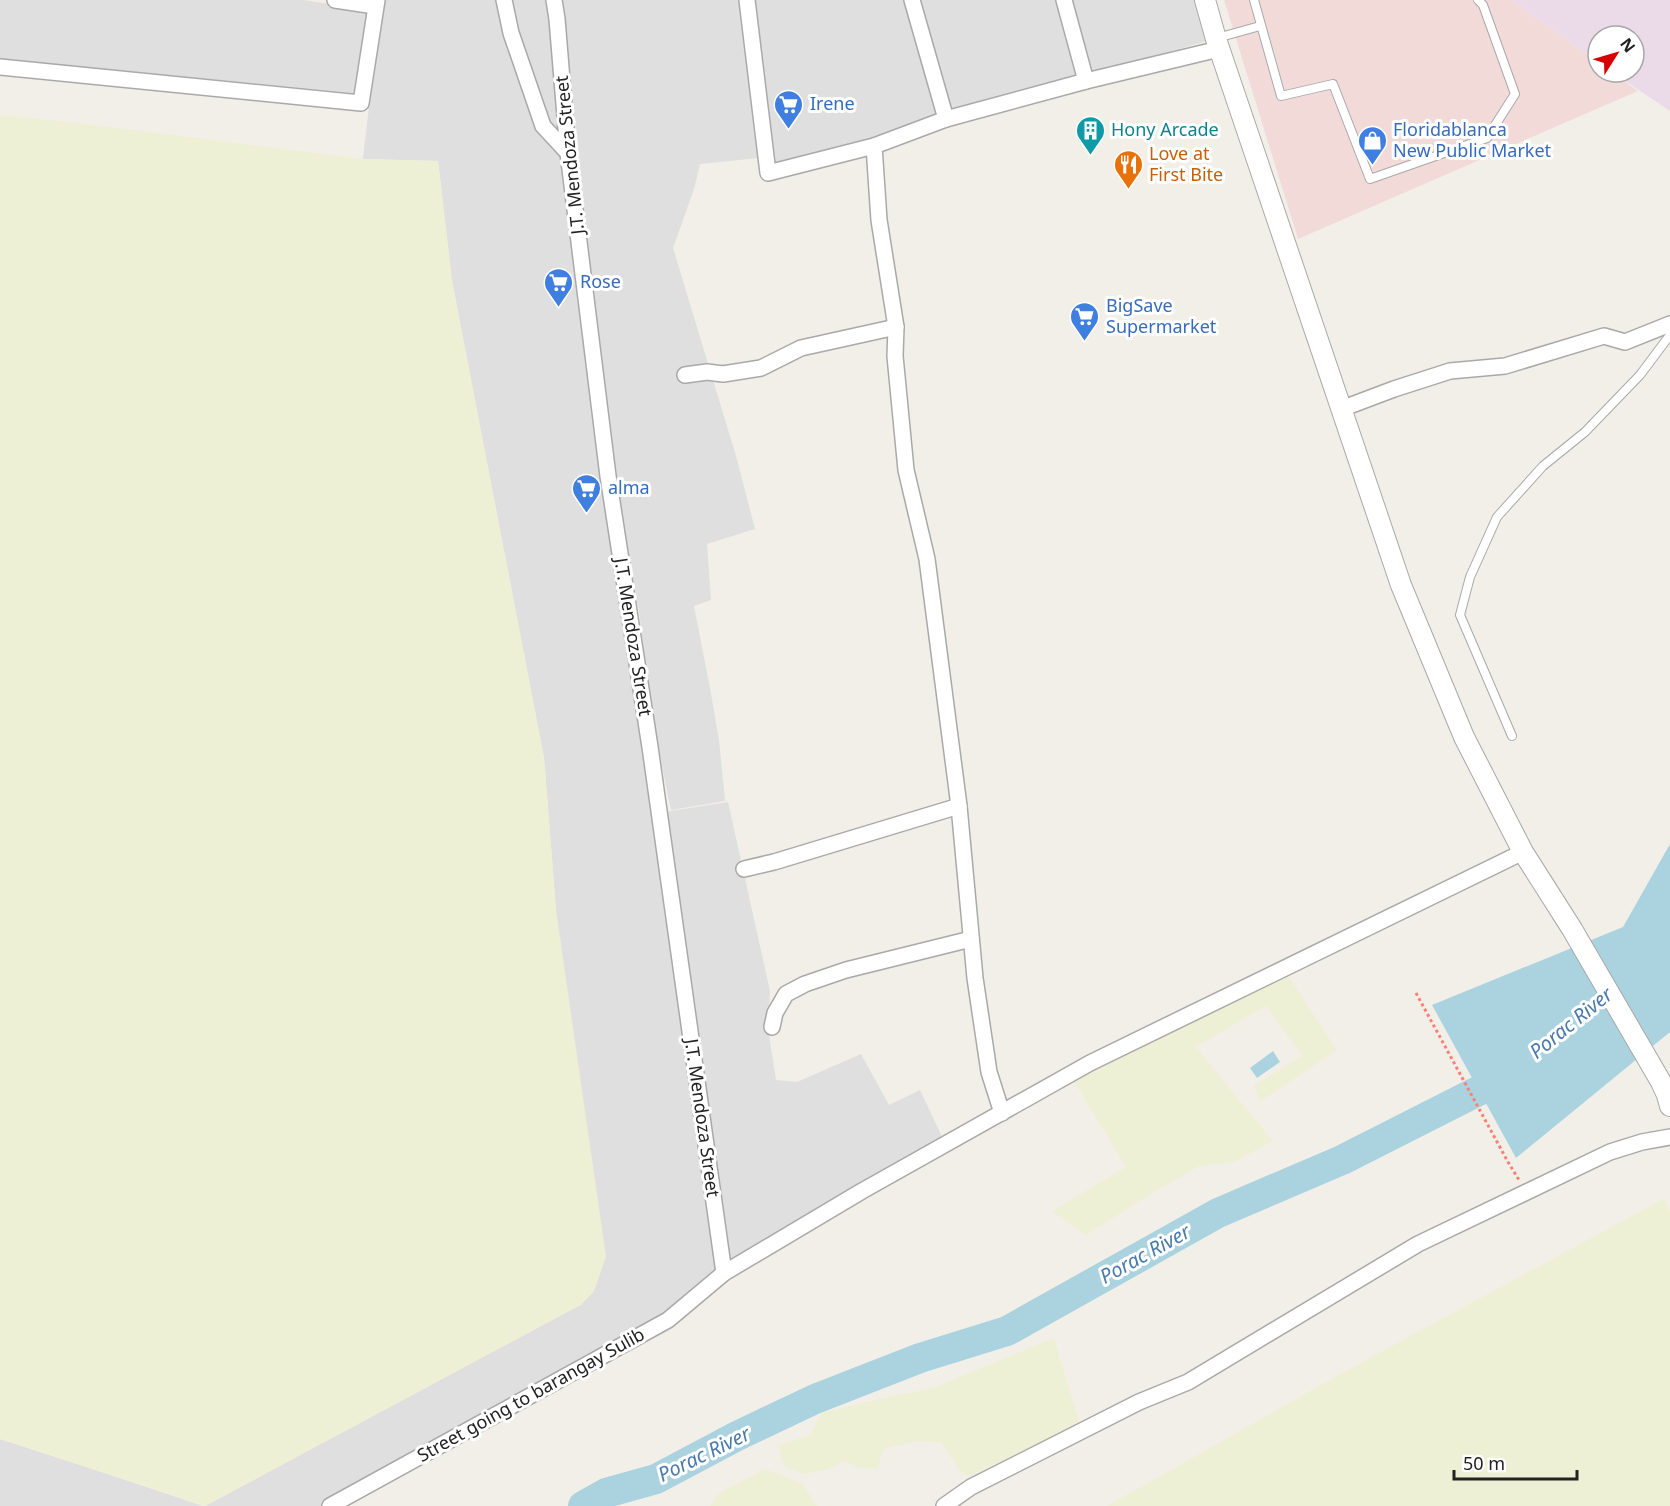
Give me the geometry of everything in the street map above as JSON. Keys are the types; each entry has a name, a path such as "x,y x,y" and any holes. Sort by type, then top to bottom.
{"street":[{"path":"0,67 361,103 376,3 335,0"},
{"path":"504,0 510,33 543,126 568,153"},
{"name":"J.T. Mendoza Street","path":"554,0 568,153 608,476 650,747 724,1273"},
{"path":"747,0 768,172 874,146 946,120 1218,44"},
{"path":"912,0 946,120"},
{"path":"1064,0 1086,81"},
{"path":"1205,0 1401,585 1464,737 1523,852 1572,929 1661,1082 1670,1106"},
{"path":"874,146 879,220 896,327 896,356 906,470 927,559 959,806 971,939 989,1072 1002,1113"},
{"path":"1341,409 1394,389 1450,372 1505,366 1604,336 1625,342 1670,324"},
{"path":"685,375 707,372 723,374 760,368 801,348 896,327"},
{"path":"744,869 959,806"},
{"name":"Street going to barangay Sulib","path":"330,1506 668,1320 724,1273 862,1191 1090,1063 1523,852"},
{"path":"772,1027 786,994 805,984 846,970 971,939"},
{"path":"944,1506 970,1487 1139,1402 1188,1382 1418,1244 1610,1152 1642,1142 1670,1137"}],"lane":[{"path":"1254,0 1281,96 1333,84 1370,179 1487,138 1515,94 1483,5 1478,0"},
{"path":"1218,44 1260,26"},
{"path":"1512,736 1460,615 1470,577 1497,517 1543,465 1585,432 1640,375 1670,335"}],"path":[{"path":"1416,993 1508,1162 1527,1191"}],"shaded area":[{"path":"0,0 304,0 372,11 355,93 0,59"},
{"path":"383,0 545,0 552,41 599,463 646,750 723,1277 700,1297 326,1506 205,1506 582,1304 544,758 452,281 438,161 363,159"},
{"path":"552,0 742,0 759,158 700,164 694,189 673,248 736,456 755,529 707,544 711,600 694,606 719,740 725,801 671,810 651,712 639,611 612,479"},
{"path":"754,0 906,0 938,117 774,168"},
{"path":"919,0 1061,0 1082,74 950,113"},
{"path":"1069,0 1198,0 1210,40 1088,75"},
{"name":"Floridablanca New Public Market","path":"1224,0 1511,0 1586,53 1586,84 1628,84 1638,91 1298,239"},
{"path":"1511,0 1670,0 1670,111 1630,84 1646,84 1646,24 1586,24 1586,53"},
{"path":"728,802 770,991 768,1029 776,1080 797,1082 861,1054 889,1105 920,1090 944,1141 729,1265 664,812"},
{"path":"0,1439 81,1465 203,1506 0,1506"}],"green space":[{"path":"0,115 363,159 438,161 452,281 544,758 556,910 606,1257 594,1291 582,1304 205,1506 0,1439"},
{"path":"1285,971 1337,1050 1260,1102 1254,1085 1302,1056 1266,1006 1196,1047 1273,1141 1234,1162 1199,1166 1086,1235 1052,1211 1126,1167 1073,1080"},
{"path":"1665,1198 1670,1212 1670,1506 1107,1506 1351,1368"},
{"path":"1054,1338 1080,1425 967,1477 958,1469 941,1442 917,1441 884,1449 877,1469 859,1468 845,1461 826,1470 804,1474 784,1466 778,1445 810,1435 821,1413 932,1388"},
{"path":"765,1469 802,1483 817,1506 710,1506 719,1493"}],"water":[{"path":"1670,844 1670,1032 1516,1158 1432,1005 1623,927"},
{"path":"1273,1051 1280,1062 1257,1078 1250,1068"}],"waterway":[{"name":"Porac River","path":"583,1506 606,1493 656,1479 737,1436 815,1399 920,1358 1007,1331 1218,1213 1342,1160 1490,1085 1513,1068"}],"place":[{"name":"Irene","path":"789,130"},
{"name":"Hony Arcade","path":"1090,156"},
{"name":"Floridablanca New Public Market","path":"1372,166"},
{"name":"Love at First Bite","path":"1128,190"},
{"name":"Rose","path":"559,308"},
{"name":"BigSave Supermarket","path":"1085,342"},
{"name":"alma","path":"587,514"}]}
